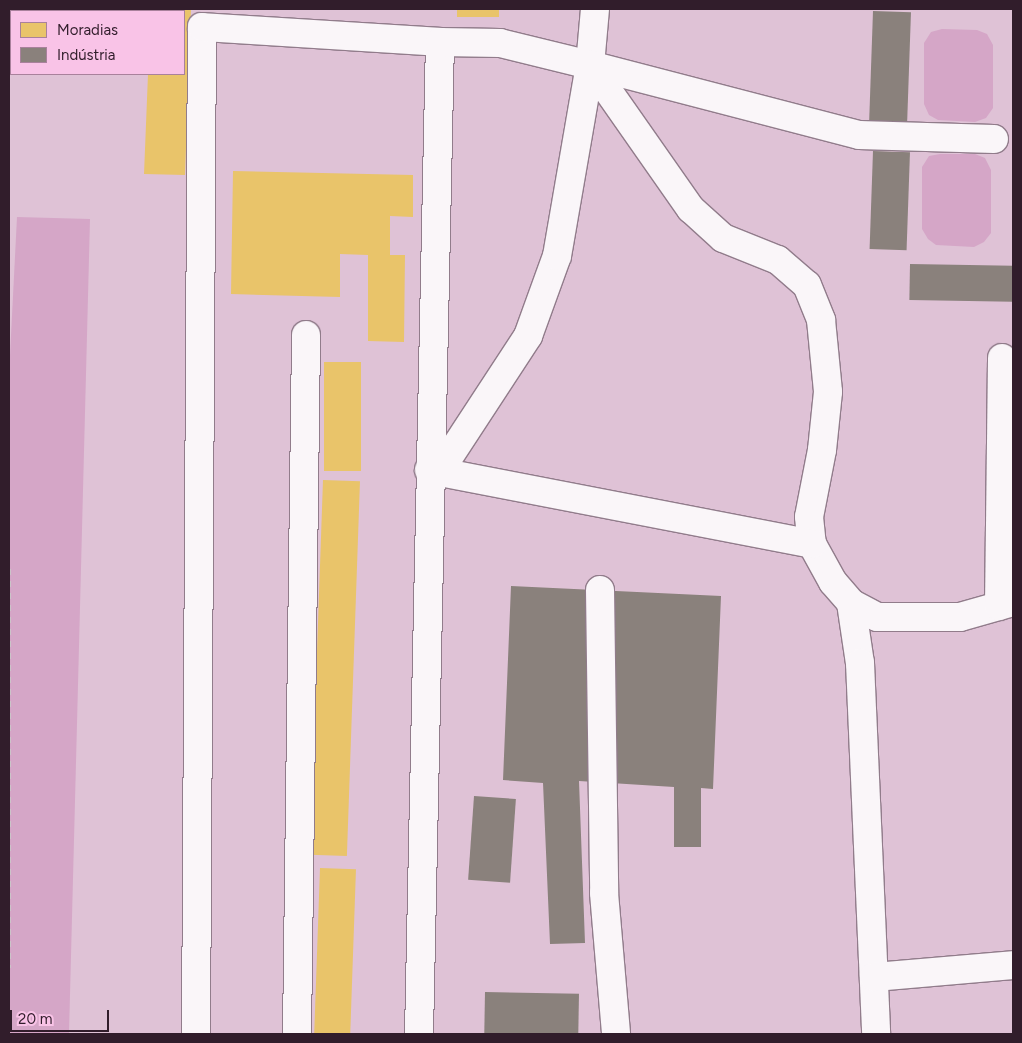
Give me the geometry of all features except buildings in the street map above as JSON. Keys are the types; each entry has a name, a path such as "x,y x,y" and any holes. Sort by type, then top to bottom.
{"lane":[{"path":"434,471 528,336 557,256 590,65 595,9"},
{"path":"196,1034 202,27 440,42 500,43 859,135 994,139"},
{"path":"419,1034 434,471 440,42"},
{"path":"590,65 691,209 723,238 778,260 807,285 821,320 828,392 822,450 809,517 812,544 832,582 851,603 877,617 960,617 1006,604 1002,358"},
{"path":"297,1034 306,335"},
{"path":"434,471 812,544"},
{"path":"600,590 604,893 616,1034"},
{"path":"851,603 860,663 876,1034"},
{"path":"874,976 1013,965"}],"shaded area":[{"path":"942,29 977,30 987,34 993,45 993,108 986,118 975,122 938,120 929,115 924,104 924,43 931,32"},
{"path":"940,154 975,154 985,158 991,170 991,233 984,242 974,247 936,245 928,239 922,229 922,167 929,156"},
{"path":"17,217 90,219 69,1034 9,1034 9,375"}],"railway":[{"path":"9,569 9,968"}]}
